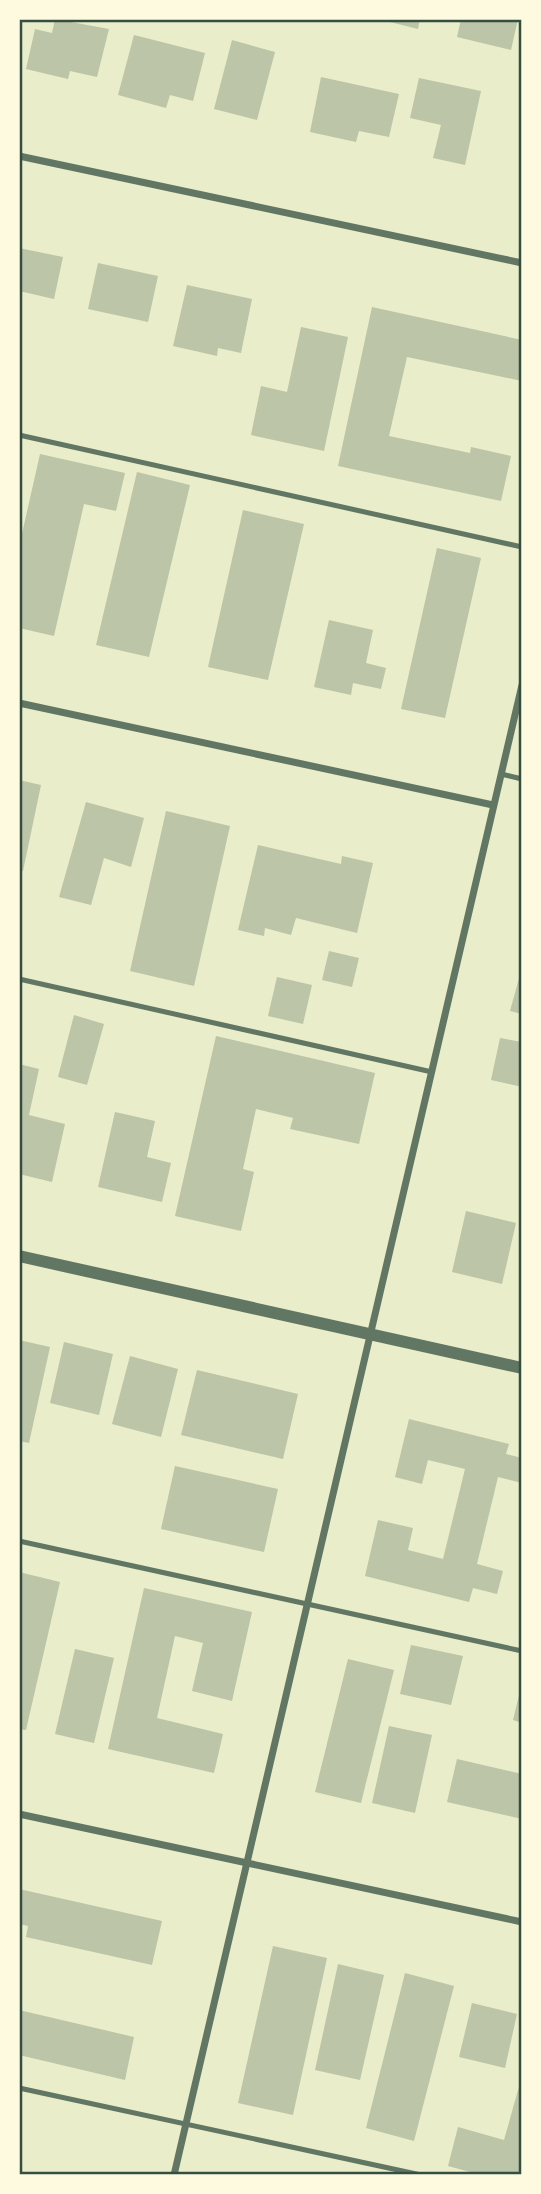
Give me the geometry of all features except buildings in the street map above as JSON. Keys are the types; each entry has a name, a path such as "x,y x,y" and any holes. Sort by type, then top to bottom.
{"street":[{"path":"19,156 522,263"},
{"path":"174,2175 522,685"},
{"path":"19,703 493,805"},
{"path":"19,1255 372,1332 522,1368"},
{"path":"19,1814 522,1922"}],"lane":[{"path":"19,435 522,547"},
{"path":"501,774 522,779"},
{"path":"19,979 432,1072"},
{"path":"19,1541 522,1651"},
{"path":"19,2088 421,2175"}]}
